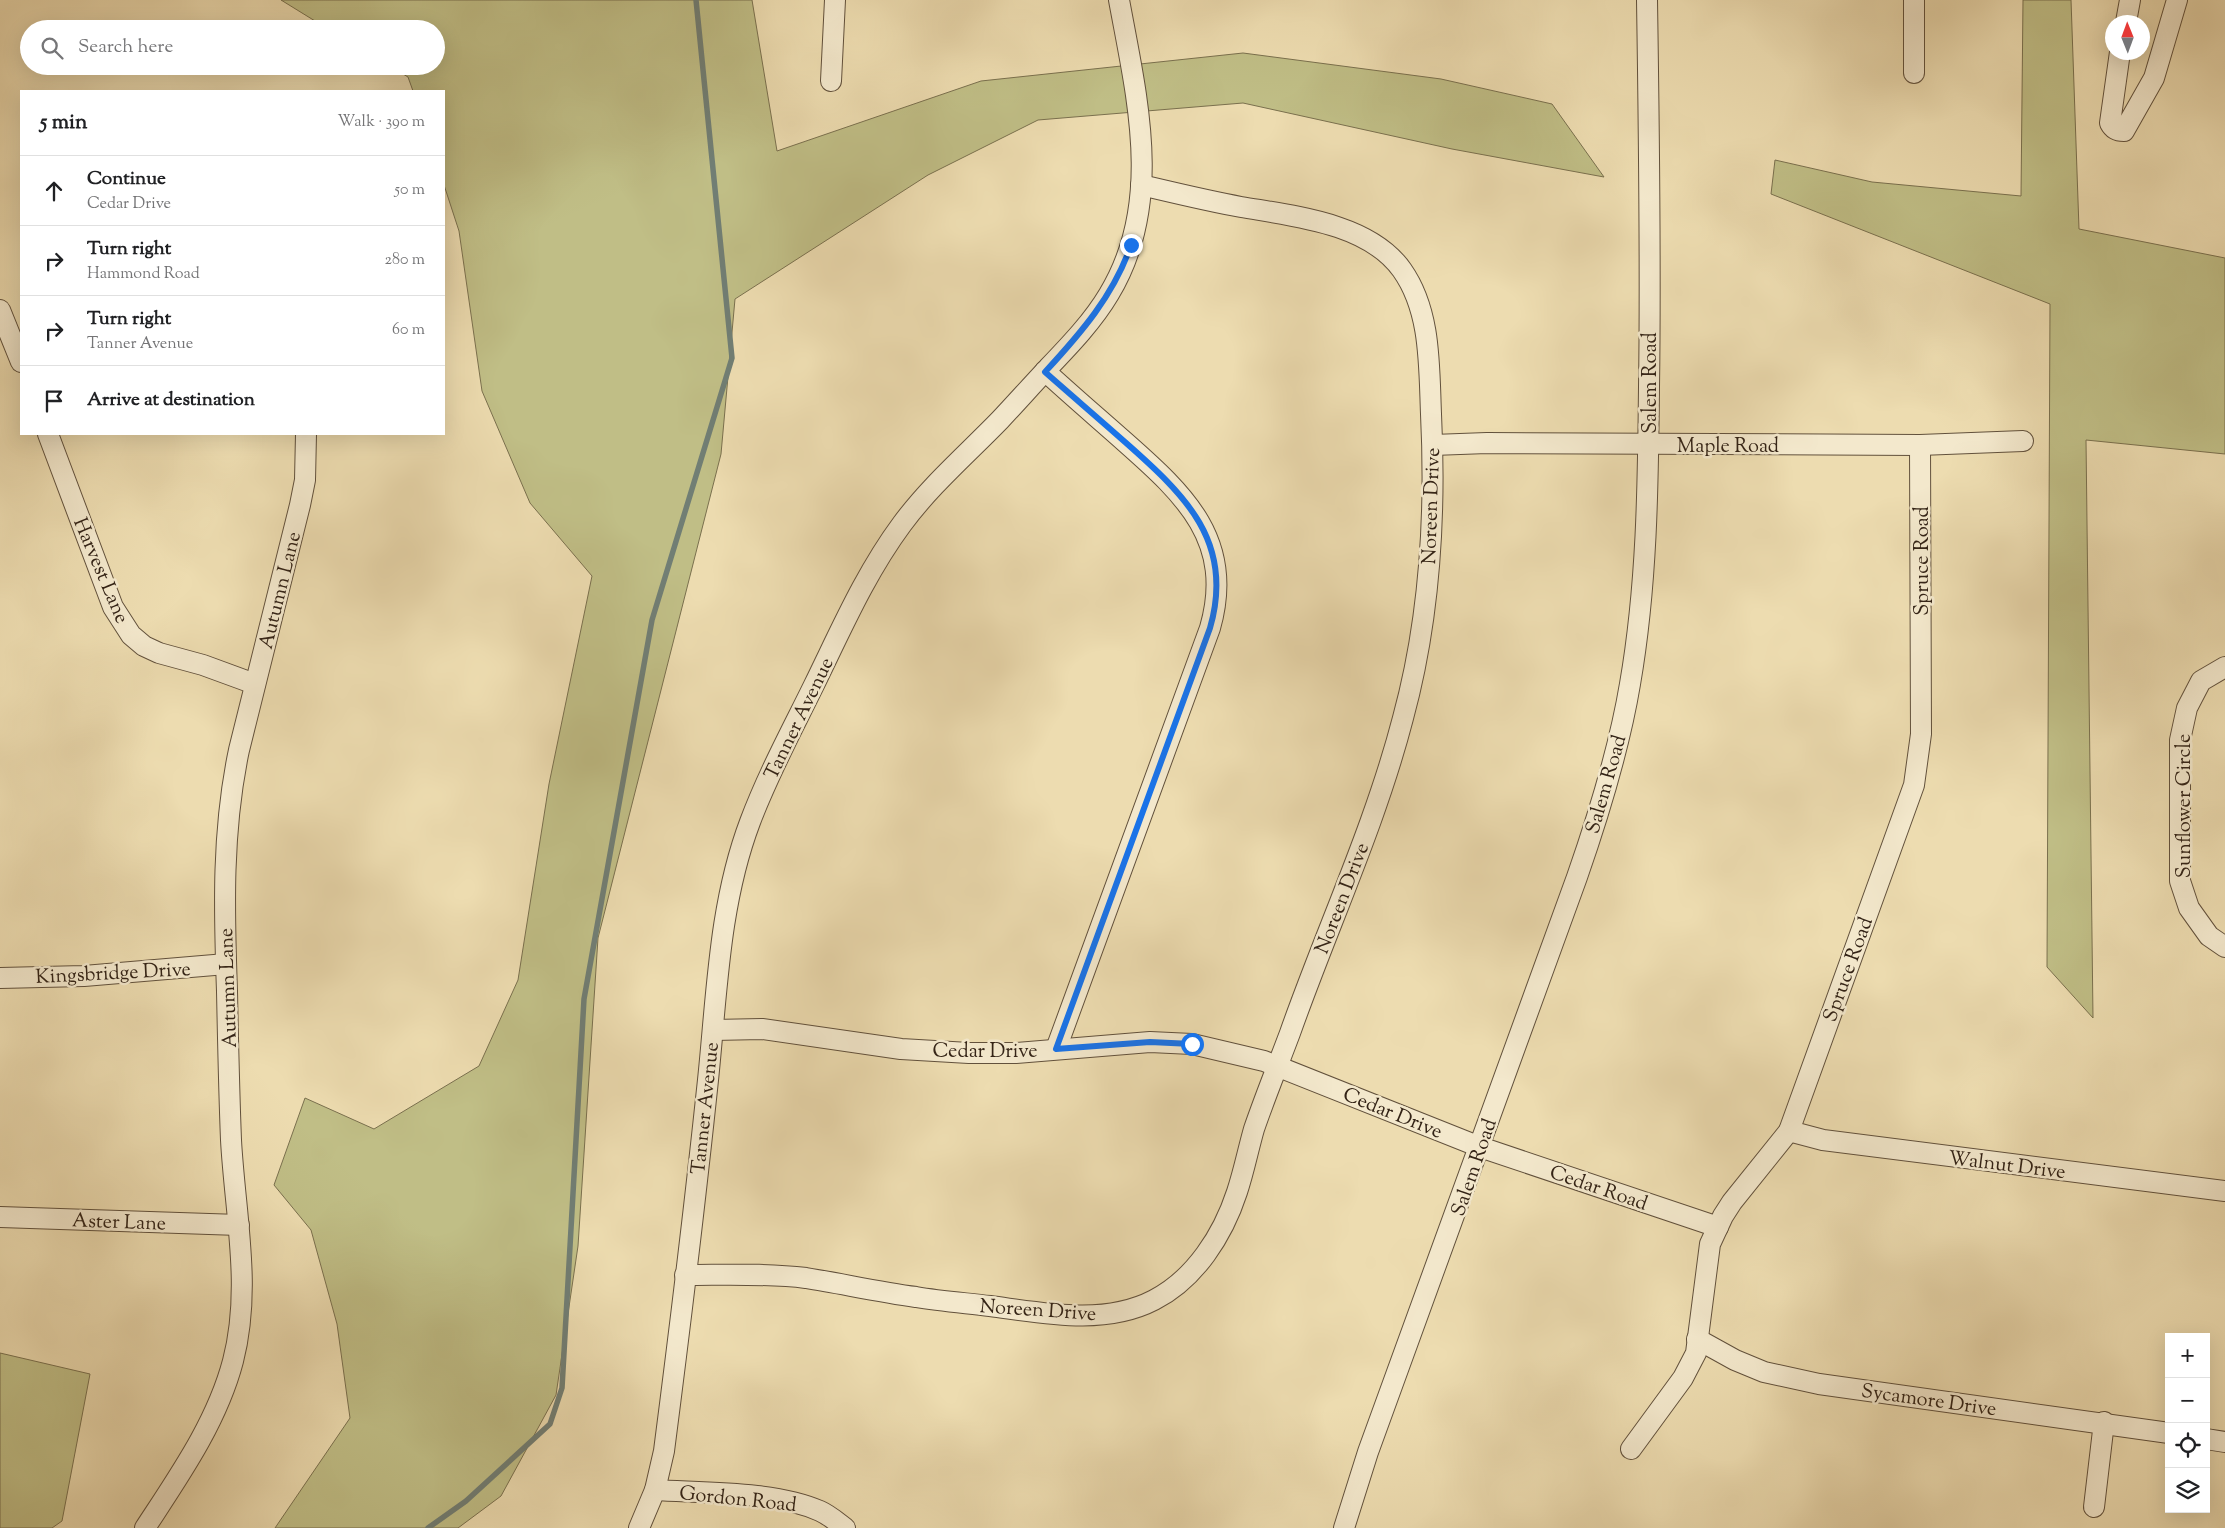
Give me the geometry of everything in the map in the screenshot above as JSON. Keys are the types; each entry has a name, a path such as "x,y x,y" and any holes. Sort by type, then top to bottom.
{"street":[{"path":"830,81 835,0"},
{"name":"Tanner Avenue","path":"639,1528 655,1490 664,1451 713,1030 721,943 730,893 743,842 766,782 850,610 880,557 914,509 1045,372 1097,311 1125,263 1136,225 1141,185 1142,154 1140,116 1119,0"},
{"name":"Salem Road","path":"1344,1528 1368,1452 1590,839 1622,723 1636,646 1644,571 1649,444 1650,290 1646,0"},
{"path":"1914,0 1914,73"},
{"path":"2127,15 2130,0"},
{"path":"2119,60 2110,123 2118,131 2124,131 2154,78 2177,0"},
{"name":"Noreen Drive","path":"685,1276 773,1276 801,1278 911,1297 1055,1314 1096,1316 1136,1308 1172,1290 1187,1277 1216,1238 1236,1196 1255,1128 1365,838 1398,739 1412,685 1431,550 1434,496 1428,352 1423,316 1405,274 1395,261 1370,242 1342,229 1277,212 1242,207 1141,185"},
{"path":"0,310 20,360"},
{"path":"1045,372 1157,470 1181,496 1204,529 1212,548 1218,588 1210,628 1056,1049"},
{"name":"Harvest Lane","path":"48,435 112,607 131,636 144,646 159,653 203,664 255,684"},
{"name":"Autumn Lane","path":"145,1528 197,1446 216,1408 226,1385 238,1335 242,1261 231,1140 224,868 228,808 239,750 300,505 305,480 306,435"},
{"name":"Maple Road","path":"1433,445 1487,443 1920,445 2023,441"},
{"name":"Spruce Road","path":"1631,1449 1683,1378 1696,1353 1710,1244 1732,1202 1789,1131 1914,784 1921,734 1920,445"},
{"name":"Sunflower Circle","path":"2225,667 2201,681 2187,708 2180,740 2180,880 2189,908 2209,936 2225,947"},
{"name":"Kingsbridge Drive","path":"0,978 84,976 226,964"},
{"name":"Cedar Drive","path":"713,1030 762,1029 902,1049 946,1052 1016,1052 1171,1042 1231,1052 1278,1066 1480,1147"},
{"name":"Walnut Drive","path":"1789,1131 1822,1140 2225,1191"},
{"name":"Cedar Road","path":"1480,1147 1718,1228"},
{"name":"Aster Lane","path":"0,1218 239,1225"},
{"name":"Sycamore Drive","path":"1697,1339 1735,1360 1764,1372 1819,1384 2104,1422 2165,1432"},
{"path":"2094,1507 2104,1422"},
{"path":"2210,1440 2225,1442"},
{"name":"Gordon Road","path":"655,1490 752,1496 789,1501 822,1512 845,1528"}],"shaded area":[{"path":"281,0 752,0 777,151 981,81 1243,53 1441,79 1552,104 1604,177 1452,149 1243,103 1038,120 928,175 735,299 721,454 598,938 578,1246 556,1395 501,1496 458,1528 275,1528 350,1418 337,1324 311,1230 274,1185 305,1098 374,1129 479,1066 518,980 549,784 592,576 530,503 482,391 459,231 445,188 445,90 413,90 408,77 405,75 445,75 445,20 313,20"},
{"path":"2023,0 2071,0 2079,229 2225,258 2225,454 2086,440 2093,1018 2047,967 2050,304 1771,194 1775,160 1872,182 2021,196"},
{"path":"0,1353 90,1374 62,1521 52,1528 0,1528"}],"waterway":[{"path":"428,1528 466,1501 550,1424 562,1388 584,999 652,620 732,358 696,0"}],"route":[{"path":"1131,245 1125,263 1108,296 1085,327 1045,372 1157,470 1181,496 1204,529 1212,548 1218,588 1210,628 1056,1049 1150,1042 1192,1044"}]}
